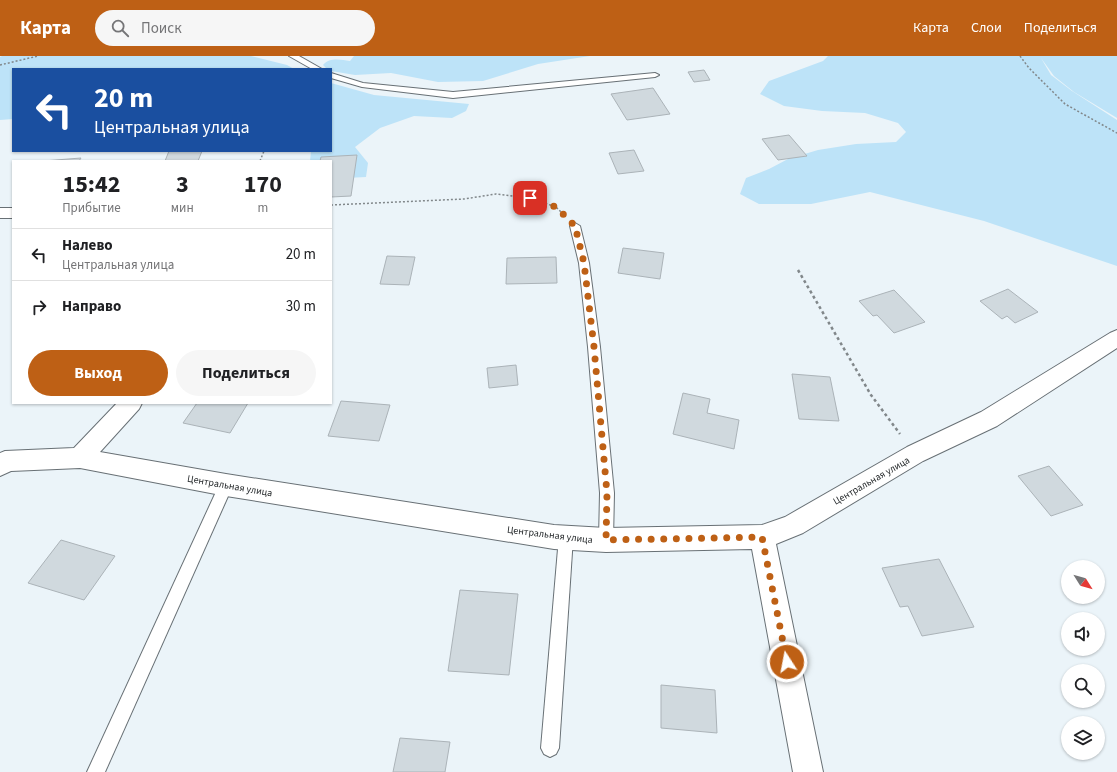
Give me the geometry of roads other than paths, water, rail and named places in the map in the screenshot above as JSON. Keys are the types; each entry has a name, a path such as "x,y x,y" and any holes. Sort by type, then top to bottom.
{"street":[{"path":"0,213 12,213"},
{"name":"Центральная улица","path":"2,463 80,458 226,485 566,537 606,540 762,537 794,525 915,454 989,419 1117,338"},
{"path":"80,458 130,404"},
{"path":"762,537 808,772"}],"lane":[{"path":"293,56 316,68"},
{"path":"332,75 362,85 453,95 655,75"},
{"path":"575,226 584,263 594,347 607,493 606,540"},
{"path":"96,772 226,485"},
{"path":"550,748 566,537"}]}
